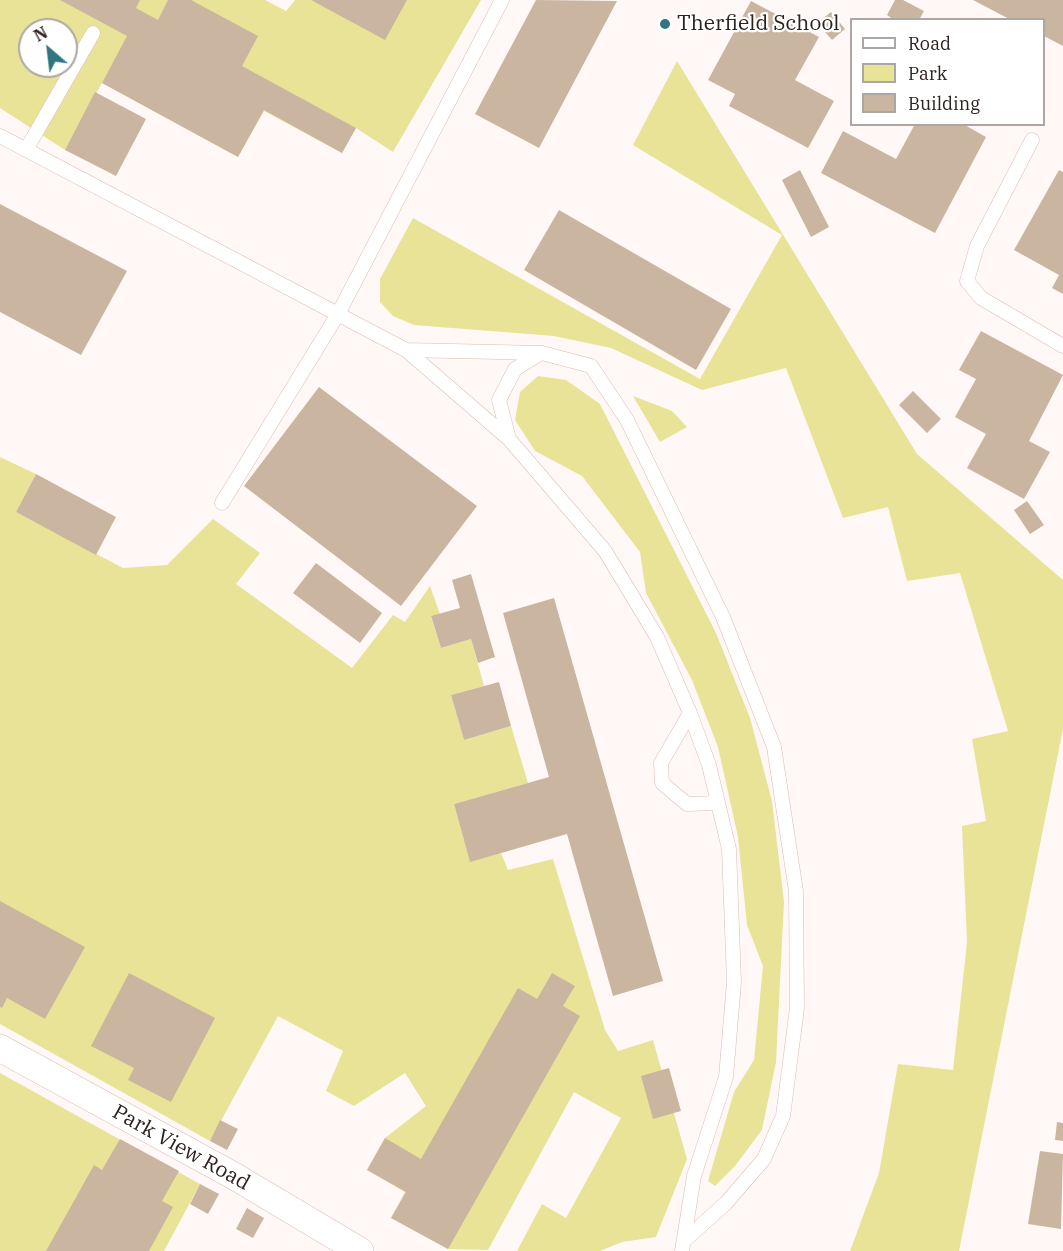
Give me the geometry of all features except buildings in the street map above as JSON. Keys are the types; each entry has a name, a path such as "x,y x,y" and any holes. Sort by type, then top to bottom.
{"street":[{"name":"Park View Road","path":"0,1048 234,1176 360,1251"}],"lane":[{"path":"222,503 338,314 502,0"},
{"path":"26,150 93,33"},
{"path":"0,136 406,350 510,439 605,551 657,637 690,713 709,765 729,849 734,982 726,1077 694,1176 683,1246"},
{"path":"1032,140 977,246 967,281 981,297 1063,346"},
{"path":"406,350 542,353 591,366 627,420 723,617 774,747 796,891 797,1008 783,1116 764,1159 726,1203 683,1246"},
{"path":"510,439 500,400 515,369 542,353"},
{"path":"690,713 661,763 662,783 687,804 717,802"}],"green space":[{"path":"0,0 265,0 286,11 295,0 481,0 393,152 356,128 342,153 264,111 238,157 102,83 65,150 0,108"},
{"path":"677,61 917,454 1063,580 1063,729 959,1251 850,1251 879,1173 898,1064 953,1070 967,942 962,826 986,821 972,739 1008,731 960,573 907,581 888,507 843,518 786,368 702,390 611,348 554,336 414,325 393,316 380,302 380,279 413,218 700,379 782,235 633,145"},
{"path":"538,376 566,380 600,404 716,633 750,718 772,801 784,902 776,1062 762,1130 735,1166 715,1186 708,1181 734,1092 754,1060 763,966 747,925 738,837 718,747 692,680 646,593 640,552 582,476 535,451 515,420 520,392"},
{"path":"633,396 672,411 687,427 660,442"},
{"path":"0,457 36,474 16,512 123,568 167,565 213,519 260,553 236,584 352,668 393,615 405,622 430,586 440,614 431,617 441,648 471,639 484,686 451,695 464,740 511,726 528,783 454,804 470,861 501,853 508,870 553,859 605,1030 618,1051 653,1040 687,1159 656,1237 622,1242 600,1251 517,1251 542,1204 566,1218 621,1118 574,1092 488,1250 448,1249 391,1218 405,1192 367,1170 385,1138 426,1106 405,1073 354,1106 326,1091 343,1051 278,1016 210,1141 0,1024"},
{"path":"0,1073 200,1184 164,1251 0,1251"}],"place":[{"name":"Therfield School","path":"665,24"}]}
